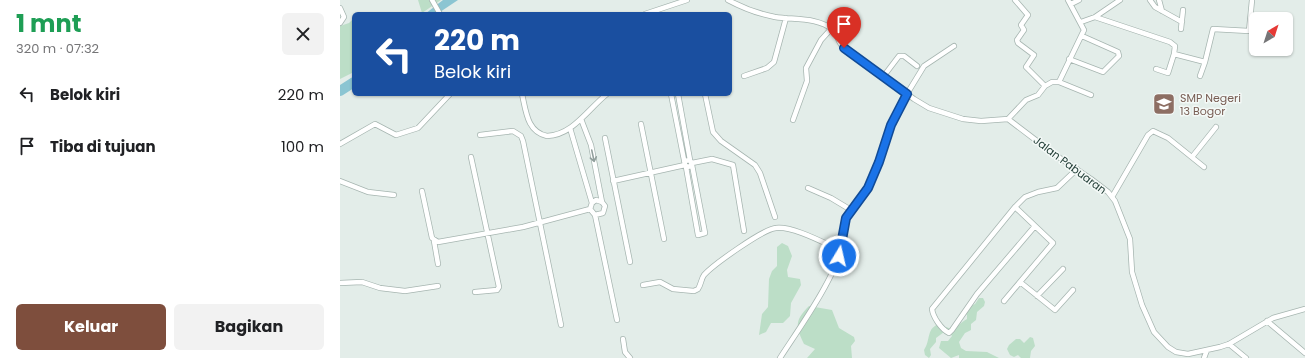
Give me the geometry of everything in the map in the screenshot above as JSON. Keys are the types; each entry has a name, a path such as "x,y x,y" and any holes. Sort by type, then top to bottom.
{"street":[{"path":"432,0 439,12"},
{"path":"651,12 687,0"},
{"path":"728,0 750,10 786,18 814,22 831,29 840,45 907,94 929,108 963,120 981,121 1008,118 1026,100 1038,94 1045,86 1056,82 1082,36 1083,26 1069,2 1079,0"},
{"path":"1015,0 1028,15 1021,24 1024,30 1016,40 1034,55 1026,67 1045,86"},
{"path":"1083,26 1120,0"},
{"path":"1150,0 1155,7 1162,12 1182,22"},
{"path":"1160,0 1162,12"},
{"path":"1200,76 1213,29 1249,31 1252,0"},
{"path":"340,8 344,17 340,23"},
{"path":"1181,29 1183,10"},
{"path":"1095,17 1172,43 1175,46 1174,54 1168,74 1156,69"},
{"path":"744,76 767,68 774,62 786,18"},
{"path":"792,120 807,81 806,68 821,40 831,29"},
{"path":"1070,59 1103,72 1119,56 1119,53 1082,36"},
{"path":"780,358 826,284 837,261 846,218 868,188 879,162 891,125 907,94 924,66 954,46"},
{"path":"1174,54 1205,62"},
{"path":"883,76 899,56 904,56 917,66"},
{"path":"1056,82 1091,95"},
{"path":"340,144 375,124 396,135 415,130 448,96"},
{"path":"522,96 528,121 534,130 547,136 560,134 570,128 605,96"},
{"path":"671,96 698,235 705,234 698,207 678,96"},
{"path":"705,96 713,132 721,141 755,165 760,173 775,217"},
{"path":"675,113 681,112"},
{"name":"Jalan Pabuaran","path":"1008,118 1112,197 1129,233 1132,251 1133,277 1149,324 1168,348 1184,356 1229,344 1267,321 1305,308"},
{"path":"580,119 590,145 602,202 605,206 601,215 595,215"},
{"path":"641,124 664,239"},
{"path":"570,128 592,202 590,209"},
{"path":"1192,157 1216,128"},
{"path":"679,132 685,130"},
{"path":"480,135 513,131 521,136 527,154 561,325"},
{"path":"1112,197 1148,135 1153,131 1164,135 1204,167"},
{"path":"605,138 630,262"},
{"path":"471,157 499,287 496,290 475,292"},
{"path":"613,181 712,159 733,165 735,168 744,231"},
{"path":"1035,226 977,294 952,330 949,333 945,331 932,314 932,309 1015,207 1025,197 1038,192 1057,188 1077,169"},
{"path":"340,181 368,192 394,195"},
{"path":"808,188 831,198 851,210"},
{"path":"689,191 695,190"},
{"path":"422,191 438,264"},
{"path":"592,202 596,200 602,202"},
{"path":"692,209 698,207"},
{"path":"1004,301 1053,243 1015,207"},
{"path":"434,241 438,242 488,234 540,223 590,209"},
{"path":"590,209 595,215 617,320"},
{"path":"643,285 660,282 673,289 694,291 698,289 704,276 715,265 757,236 777,228 793,230 840,250"},
{"path":"1037,296 1063,269"},
{"path":"340,283 362,282 380,288 405,291 438,286"},
{"path":"1020,282 1055,310 1073,290"},
{"path":"1267,321 1305,353"},
{"path":"623,339 625,352 630,358"},
{"path":"1229,344 1246,358"},
{"path":"1204,358 1207,350"}],"green space":[{"path":"418,0 441,0 423,12 422,12"},
{"path":"352,20 352,73 340,79 340,26 349,23"},
{"path":"782,243 788,246 792,256 787,270 788,277 800,279 801,285 791,303 790,316 783,323 771,323 766,332 759,335 762,314 768,307 769,279 772,271 777,266 777,247"},
{"path":"979,298 983,298 985,302 984,306 977,312 976,320 971,324 971,330 965,333 959,342 961,348 966,351 987,352 999,358 959,358 959,355 951,358 939,348 941,341 948,341 952,336 949,332 944,332 936,338 936,342 930,349 931,355 929,358 925,355 924,350 933,328 940,324 953,329 955,328 967,319 967,315 963,311 964,309 975,304"},
{"path":"809,306 832,310 839,328 854,337 855,341 851,346 852,358 807,358 815,349 804,344 799,332 798,324 801,315"},
{"path":"1030,337 1033,338 1035,346 1031,351 1030,358 1021,358 1018,355 1014,357 1010,355 1007,349 1009,345 1016,339 1020,339 1024,343"}],"water":[{"path":"443,0 458,0 440,12 428,12"}],"waterway":[{"path":"340,91 352,83"}],"place":[{"name":"SMP Negeri 13 Bogor","path":"1164,104"}],"route":[{"path":"839,256 847,214 868,188 879,162 894,116 907,94 897,85 864,64 844,48"}]}
